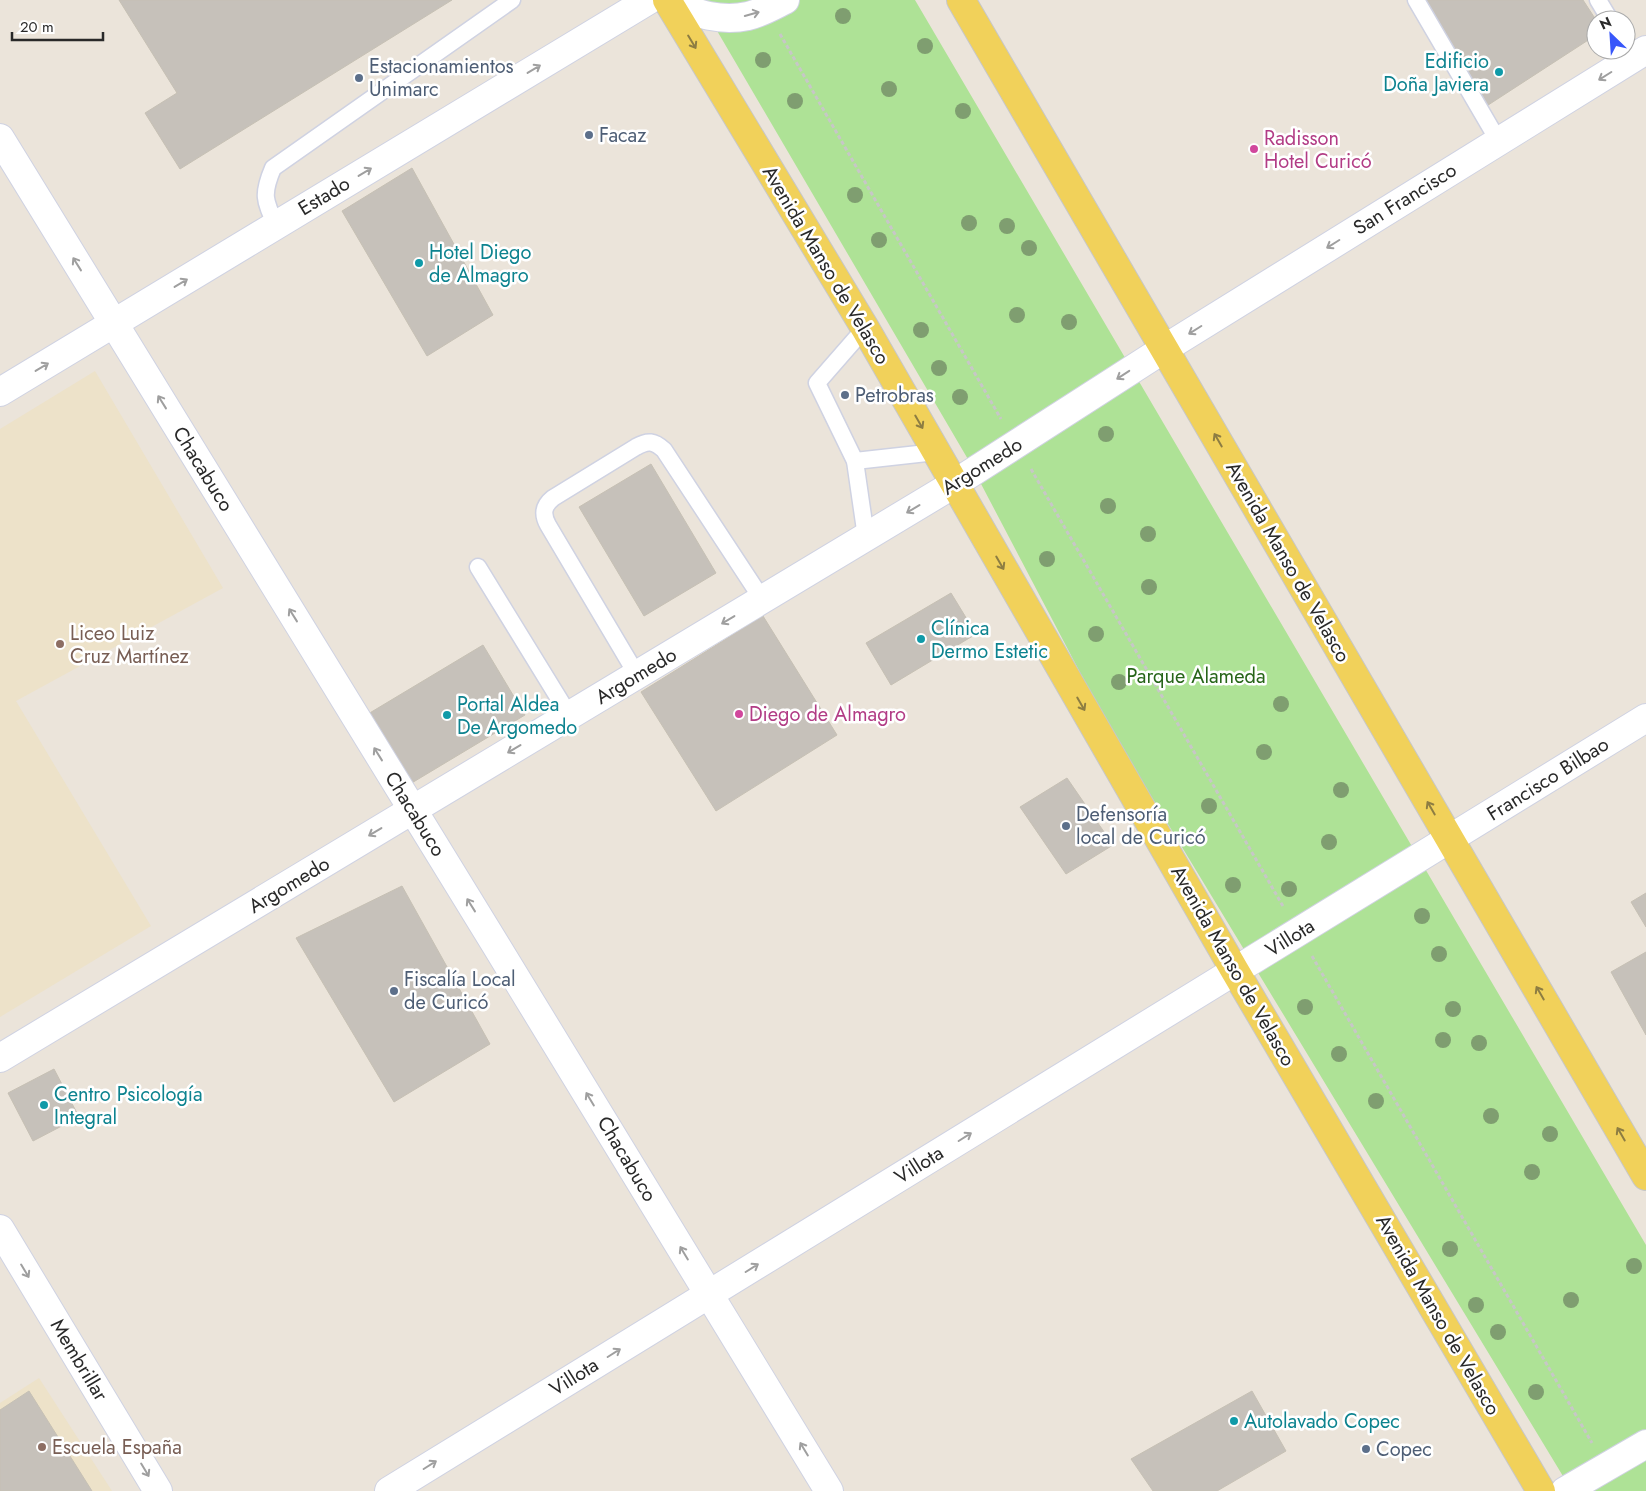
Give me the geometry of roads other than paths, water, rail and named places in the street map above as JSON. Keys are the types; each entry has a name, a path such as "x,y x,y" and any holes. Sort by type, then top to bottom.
{"main road":[{"name":"Avenida Manso de Velasco","path":"667,0 865,328 1235,971 1541,1491"},
{"name":"Avenida Manso de Velasco","path":"961,0 1646,1176"}],"street":[{"name":"Estado","path":"0,392 649,0"},
{"path":"673,0 692,11 709,16 728,18 748,16 776,5"},
{"name":"San Francisco","path":"1164,349 1499,142 1623,60"},
{"name":"Chacabuco","path":"0,138 829,1491"},
{"name":"Argomedo","path":"0,1058 954,484 1164,349"},
{"name":"Francisco Bilbao","path":"1450,839 1646,718"},
{"name":"Villota","path":"389,1491 1450,839"},
{"name":"Membrillar","path":"0,1229 158,1491"},
{"path":"1566,1491 1646,1444"}],"lane":[{"path":"276,225 264,196 273,168 512,0"},
{"path":"1416,0 1499,142"},
{"path":"865,328 817,383 855,460 866,537"},
{"path":"637,675 544,518 546,504 553,498 636,447 645,442 651,442 658,444 664,450 762,599"},
{"path":"855,460 936,452"},
{"path":"478,567 569,716"}],"place":[{"name":"Edificio Doña Javiera","path":"1499,72"},
{"name":"Estacionamientos Unimarc","path":"359,78"},
{"name":"Facaz","path":"589,135"},
{"name":"Radisson Hotel Curicó","path":"1254,149"},
{"name":"Hotel Diego de Almagro","path":"419,263"},
{"name":"Petrobras","path":"845,395"},
{"name":"Clínica Dermo Estetic","path":"921,639"},
{"name":"Liceo Luiz Cruz Martínez","path":"60,644"},
{"name":"Diego de Almagro","path":"739,714"},
{"name":"Portal Aldea De Argomedo","path":"447,715"},
{"name":"Defensoría local de Curicó","path":"1066,826"},
{"name":"Fiscalía Local de Curicó","path":"394,991"},
{"name":"Centro Psicología Integral","path":"44,1105"},
{"name":"Autolavado Copec","path":"1234,1421"},
{"name":"Escuela España","path":"42,1447"},
{"name":"Copec","path":"1366,1449"}],"park label":[{"name":"Parque Alameda","path":"1196,676"}]}
